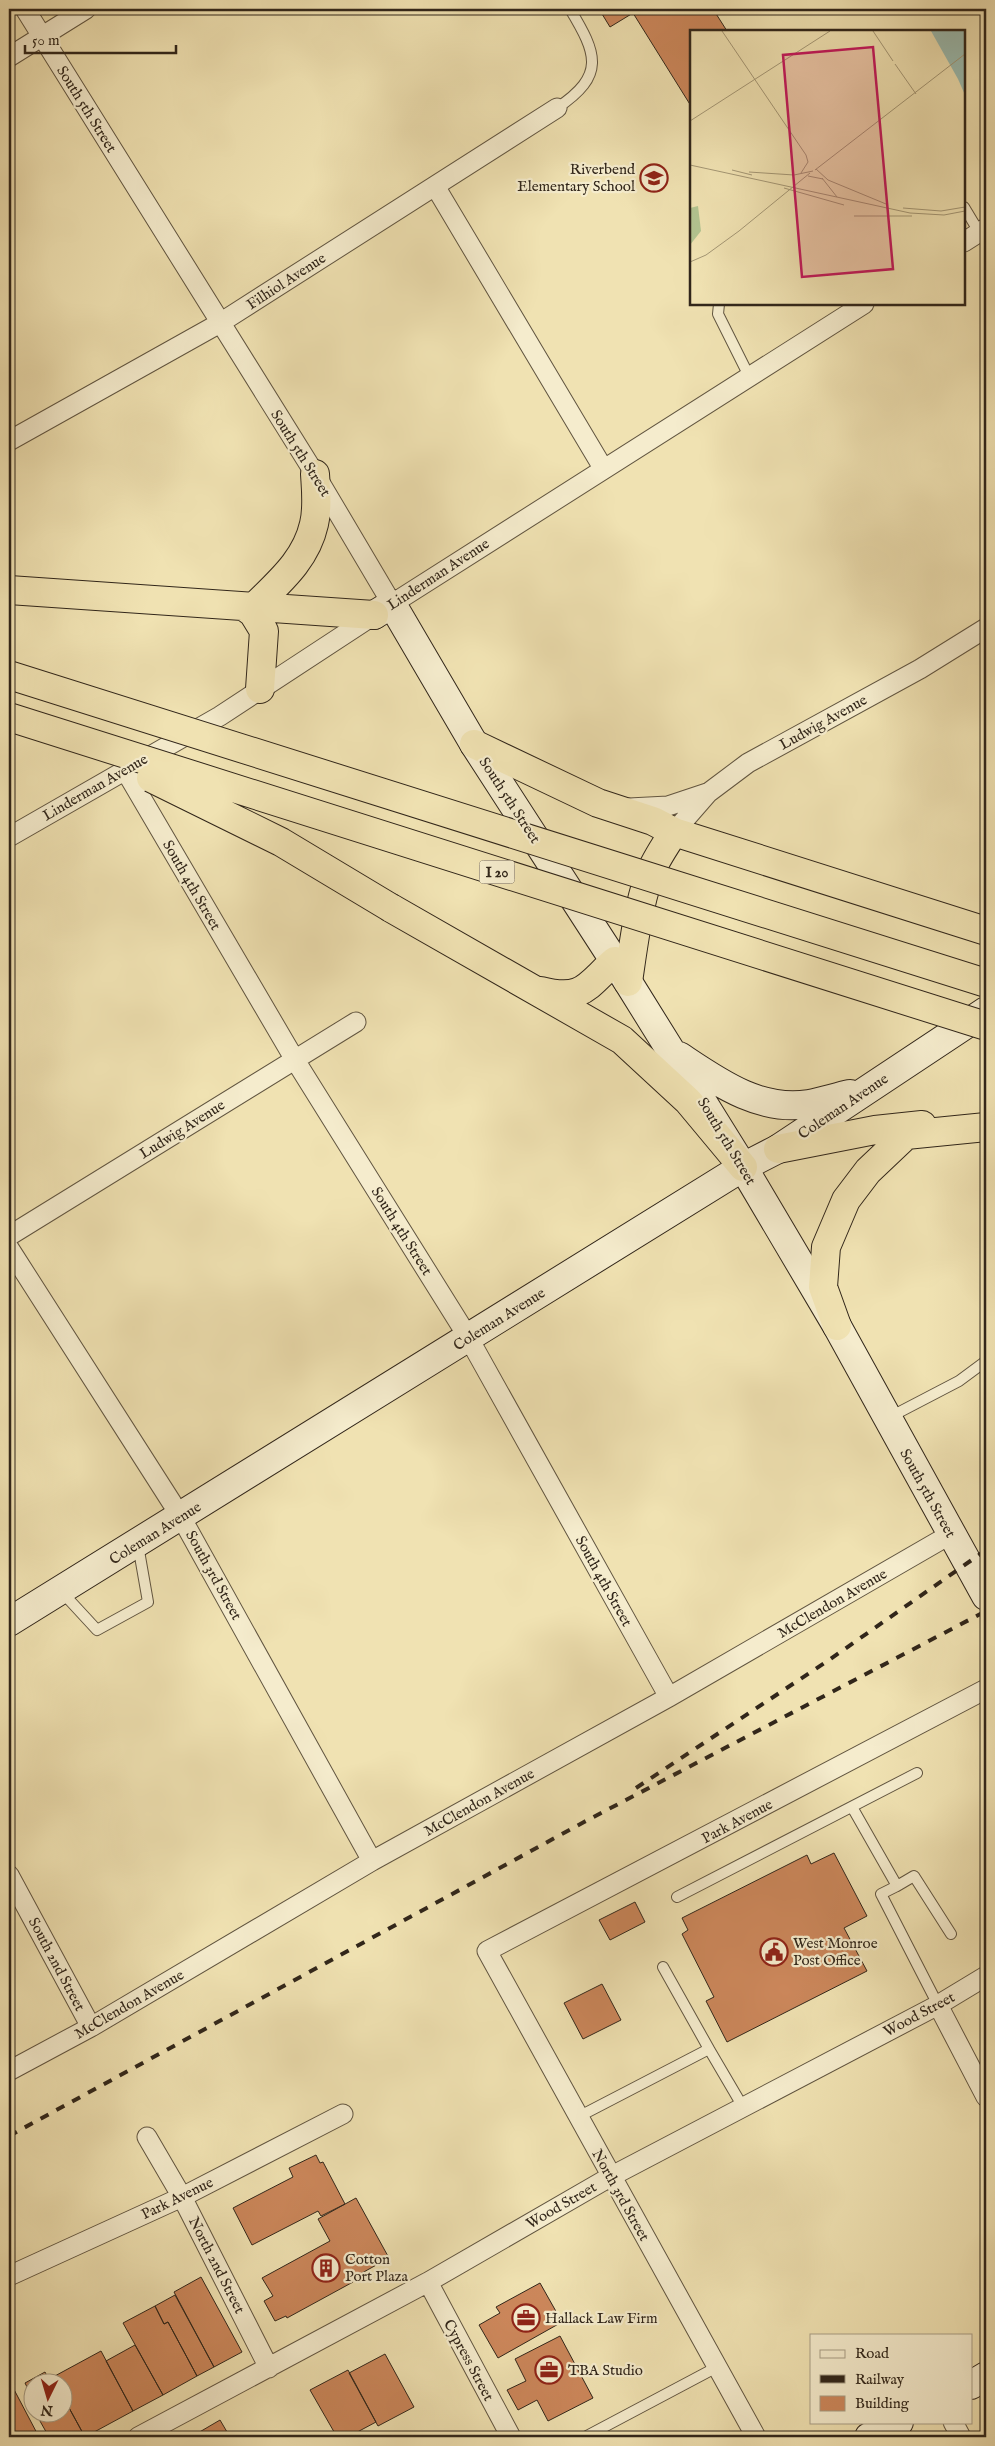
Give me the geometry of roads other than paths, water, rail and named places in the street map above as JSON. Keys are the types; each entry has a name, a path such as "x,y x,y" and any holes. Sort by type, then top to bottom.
{"highway":[{"path":"250,607 285,576 304,553 314,523 315,474"},
{"path":"9,590 250,607 383,609"},
{"path":"250,607 264,631 260,689"},
{"path":"9,675 986,982"},
{"path":"11,718 172,787 281,842 391,908 538,990 622,1040 688,1101 743,1167"},
{"name":"I 20","path":"11,718 986,1026"},
{"path":"474,744 598,803 653,821 674,832 982,929"},
{"path":"538,990 552,994 576,993 622,971 632,952 649,877 658,857 674,832"},
{"path":"778,1149 875,1130 918,1125 986,1127"},
{"path":"837,1326 823,1287 826,1247 846,1200 868,1171 906,1135 986,1127"}],"street":[{"name":"South 5th Street","path":"25,9 315,474 383,609 474,744 622,971 743,1167 837,1326 986,1596"},
{"path":"9,57 86,9"},
{"name":"Filhiol Avenue","path":"9,441 220,323 557,108"},
{"path":"435,186 603,468"},
{"name":"Linderman Avenue","path":"9,837 220,716 603,468 862,305"},
{"name":"Ludwig Avenue","path":"674,832 708,793 748,763 920,669 986,628"},
{"name":"South 4th Street","path":"124,770 294,1060 468,1337 669,1697"},
{"path":"616,809 668,806 708,793"},
{"name":"Coleman Avenue","path":"9,1622 743,1167 778,1149 986,1011"},
{"name":"Ludwig Avenue","path":"9,1236 356,1022"},
{"path":"671,1050 730,1090 757,1100 782,1104 808,1104 870,1088"},
{"name":"South 3rd Street","path":"9,1248 181,1517 372,1861"},
{"name":"McClendon Avenue","path":"9,2071 91,2027 372,1861 669,1697 951,1534"},
{"name":"Park Avenue","path":"487,1951 986,1689"},
{"name":"South 2nd Street","path":"12,1887 91,2027"},
{"name":"North 3rd Street","path":"487,1951 610,2177 756,2437"},
{"name":"Wood Street","path":"138,2437 428,2282 610,2177 938,2005 986,1976"},
{"path":"938,2005 986,2097"},
{"name":"Park Avenue","path":"9,2276 182,2196 342,2114"},
{"name":"North 2nd Street","path":"147,2138 182,2196 268,2368"},
{"name":"Cypress Street","path":"428,2282 511,2437"},
{"path":"972,2383 986,2376"},
{"path":"869,2437 895,2424"},
{"path":"954,2424 961,2437"}],"lane":[{"path":"557,108 577,95 590,76 592,57 588,38 570,9"},
{"path":"965,208 976,234"},
{"path":"719,305 718,314 748,376"},
{"path":"887,1419 959,1381 986,1361"},
{"path":"61,1591 97,1630 148,1602 137,1543"},
{"path":"677,1897 917,1773"},
{"path":"852,1806 896,1886"},
{"path":"938,2005 881,1894 914,1876 952,1934"},
{"path":"663,1967 743,2107"},
{"path":"578,2117 709,2049"},
{"path":"585,2437 716,2367"}],"railway":[{"path":"636,1788 829,1660 986,1550"},
{"path":"9,2136 584,1822 986,1611"}],"place":[{"name":"Riverbend Elementary School","path":"654,178"},
{"name":"West Monroe Post Office","path":"774,1952"},
{"name":"Cotton Port Plaza","path":"326,2268"},
{"name":"Hallack Law Firm","path":"526,2318"},
{"name":"TBA Studio","path":"549,2370"}]}
